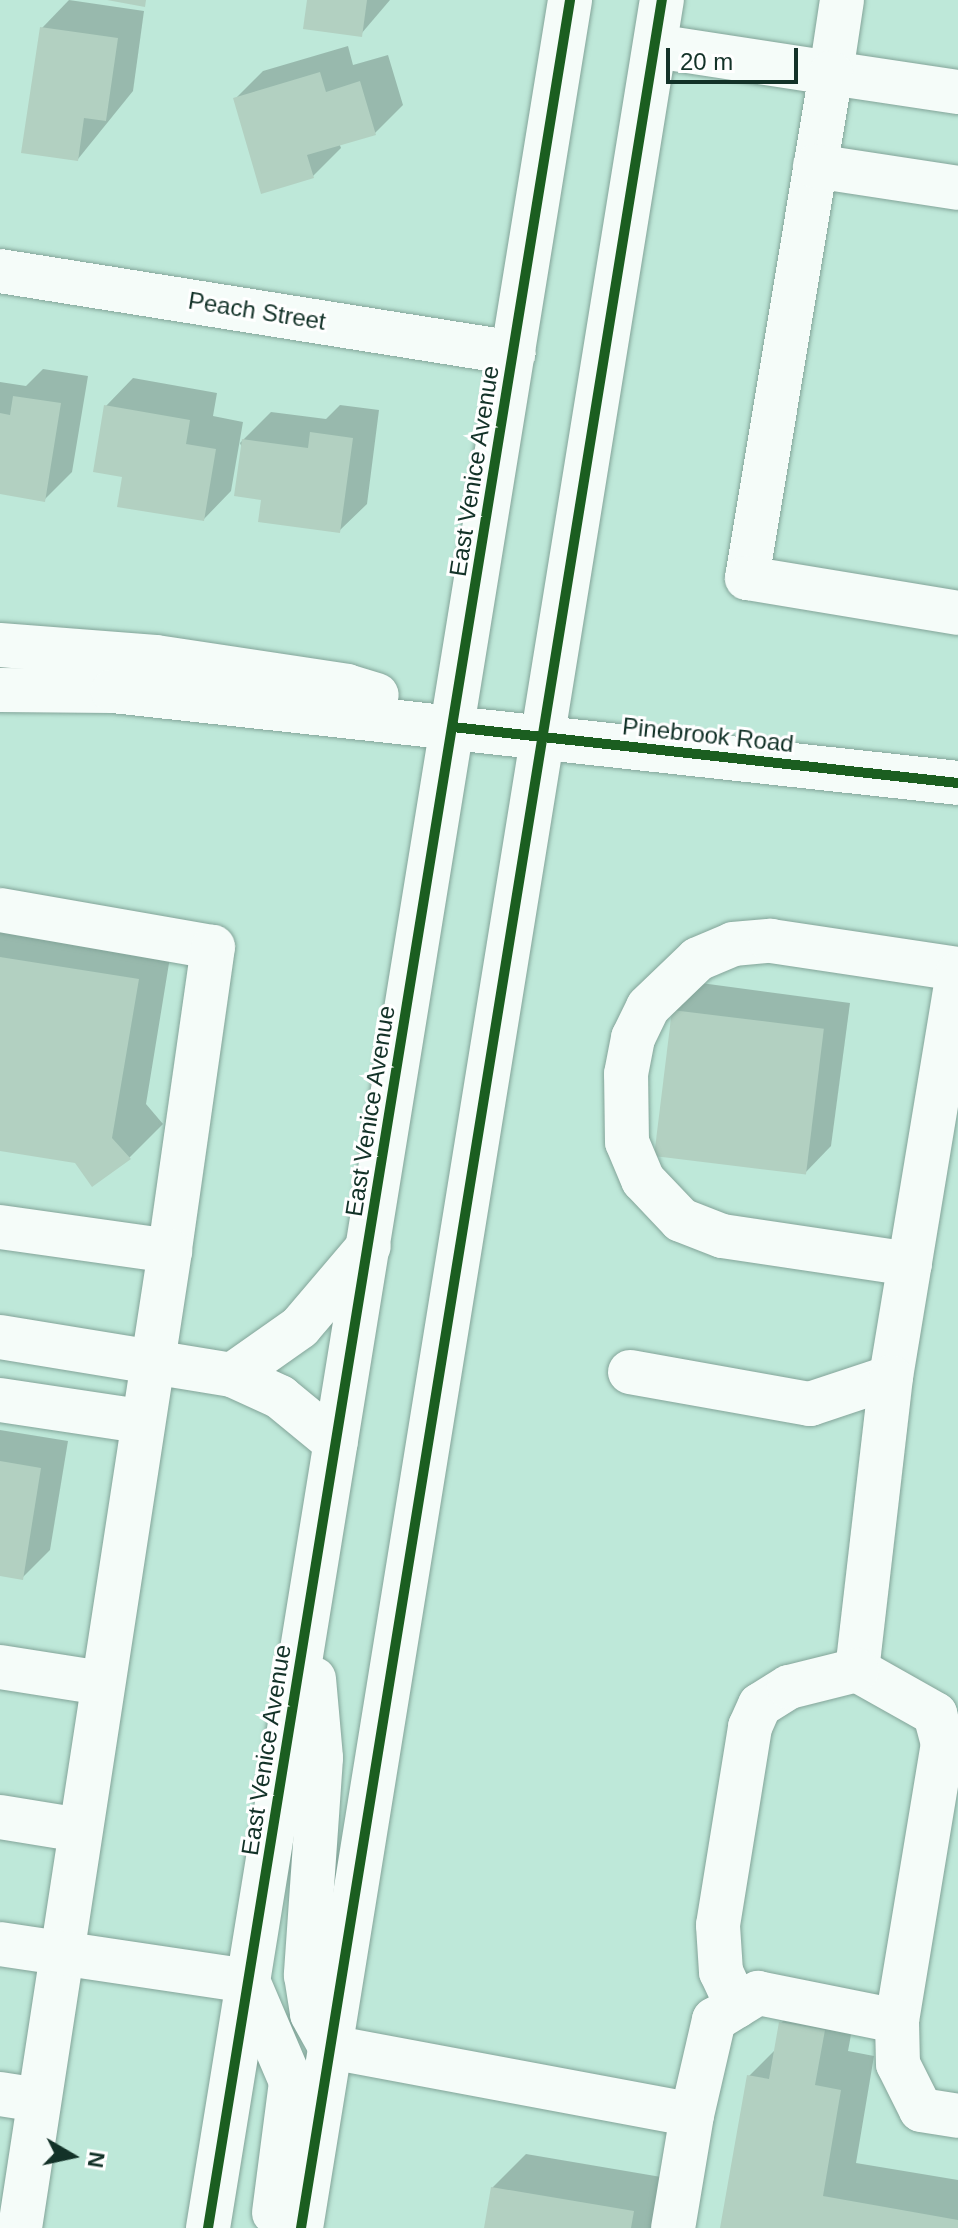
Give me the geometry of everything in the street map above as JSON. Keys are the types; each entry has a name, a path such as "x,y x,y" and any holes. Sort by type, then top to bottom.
{"main road":[{"name":"East Venice Avenue","path":"208,2228 570,0"},
{"path":"301,2228 539,737 662,0"},
{"path":"842,0 747,578 958,613"},
{"path":"655,46 958,92"},
{"path":"815,166 958,188"},
{"name":"Peach Street","path":"0,271 514,353"},
{"name":"Pinebrook Road","path":"0,645 156,657 347,686 453,727"},
{"name":"Pinebrook Road","path":"0,690 113,691 958,783"},
{"path":"0,910 213,947 170,1251 150,1362 61,1953 20,2097 20,2228"},
{"path":"857,1670 891,1377 910,1264 958,972 752,940 715,950 667,985 639,1021 626,1074 622,1122 643,1180 681,1220 722,1236 910,1264"},
{"path":"0,1227 170,1251"},
{"path":"232,1375 300,1327 369,1246"},
{"path":"0,1337 232,1375 280,1397 336,1443"},
{"path":"630,1372 810,1404 891,1377"},
{"path":"0,1400 141,1421"},
{"path":"307,1619 321,1758 306,1975 312,2014 330,2047"},
{"path":"0,1667 102,1683"},
{"path":"737,2006 721,1972 718,1925 750,1727 760,1705 789,1687 857,1670 935,1714 943,1743 897,2021 898,2064 921,2110 958,2116"},
{"path":"0,1817 80,1830"},
{"path":"0,1944 248,1981 291,2082 271,2228"},
{"path":"673,2228 692,2115 714,2020 758,1993 897,2021"},
{"path":"330,2047 692,2115"}],"building":[{"path":"107,0 146,0 145,7"},
{"path":"307,0 367,0 362,37 303,29"},
{"path":"40,27 118,38 106,121 84,118 78,161 21,153"},
{"path":"320,72 326,92 360,81 376,135 307,155 314,178 261,194 233,98"},
{"path":"13,396 61,403 45,502 0,494 0,413 10,415"},
{"path":"104,405 190,420 186,444 216,449 204,521 117,507 122,477 93,472"},
{"path":"310,432 353,438 340,533 258,522 261,500 234,496 242,439 308,448"},
{"path":"0,957 139,979 112,1138 131,1159 92,1187 75,1163 0,1151"},
{"path":"672,1010 824,1029 806,1175 654,1156"},
{"path":"0,1461 41,1468 23,1580 0,1576"},
{"path":"779,2022 825,2030 815,2085 841,2090 823,2196 958,2220 958,2228 720,2228 747,2075 769,2079"},
{"path":"491,2187 634,2211 631,2228 484,2228"}],"cycle path":[{"path":"208,2228 570,0"},
{"path":"301,2228 662,0"},
{"path":"453,727 958,783"}]}
